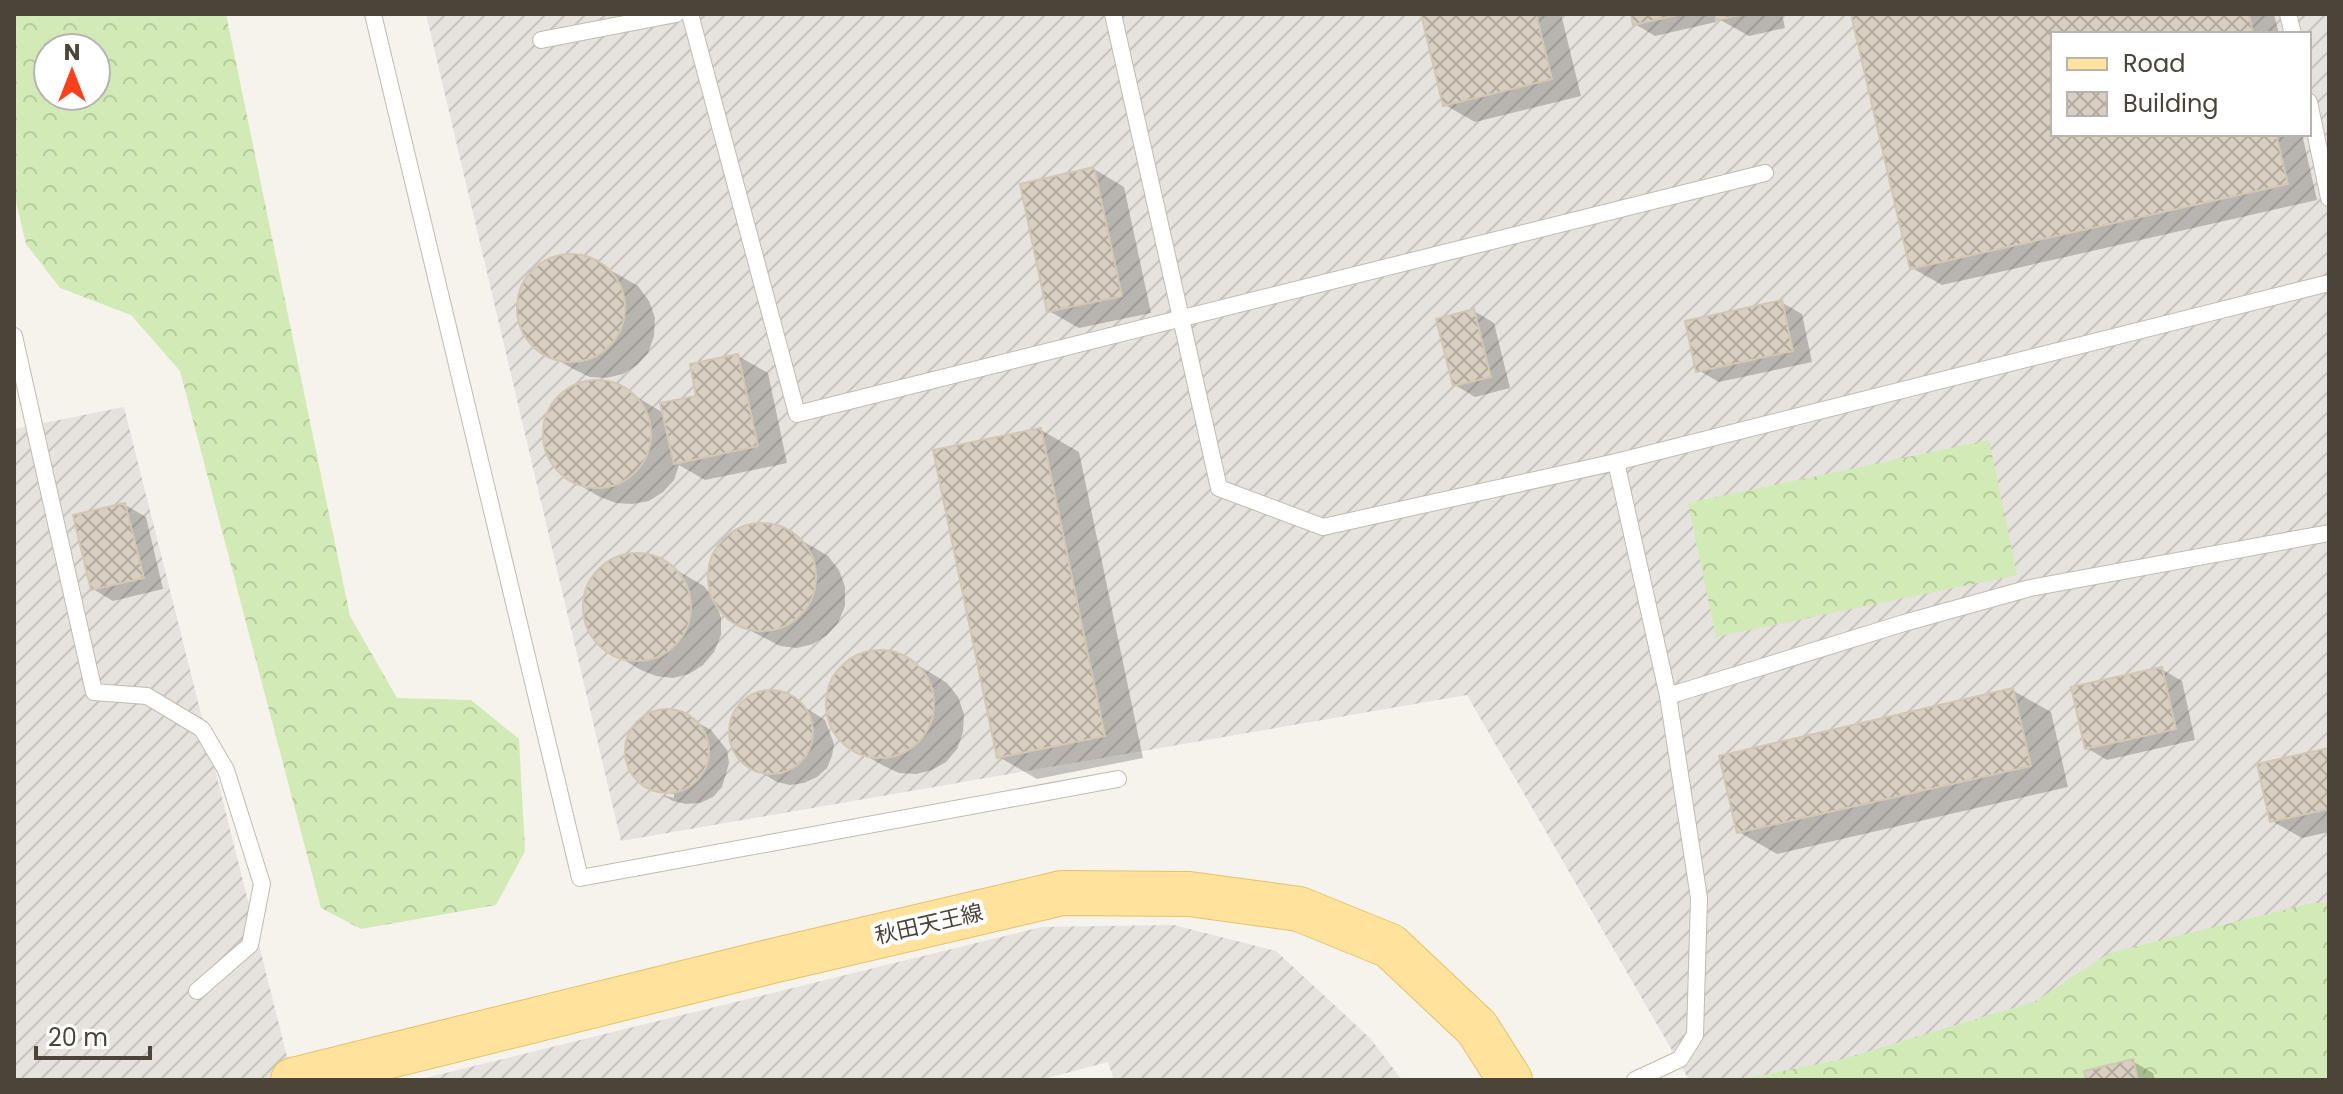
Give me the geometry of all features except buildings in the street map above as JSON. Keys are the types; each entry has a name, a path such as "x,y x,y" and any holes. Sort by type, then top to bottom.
{"main road":[{"name":"秋田天王線","path":"293,1080 768,962 1062,893 1189,894 1299,909 1390,946 1477,1028 1510,1080"}],"lane":[{"path":"373,14 580,878 1118,779"},
{"path":"541,40 676,14"},
{"path":"690,14 797,414 1765,173"},
{"path":"1113,14 1219,488 1323,527 1616,462 2329,283"},
{"path":"2311,112 2329,198"},
{"path":"14,336 94,692 147,696 202,729 226,770 262,884 250,945 197,991"},
{"path":"1616,462 1668,696 1699,898 1695,1035 1680,1059 1635,1080"},
{"path":"1668,696 1904,623 2030,588 2329,533"}],"shaded area":[{"path":"426,14 2329,14 2329,978 1819,1080 1689,1080 1467,695 621,841"},
{"path":"124,407 293,1080 14,1080 14,429"},
{"path":"1174,925 1276,951 1370,1038 1402,1080 1114,1080 1108,1062 1040,1080 417,1080 1041,927"}],"green space":[{"path":"14,14 226,14 350,616 397,698 471,700 519,739 525,851 496,905 361,929 321,908 180,371 131,315 60,288 26,244 14,193"},
{"path":"1989,440 2017,575 1716,637 1688,503"},
{"path":"2312,903 2329,903 2329,1080 1738,1080 1843,1059 2036,1001 2109,953"}]}
